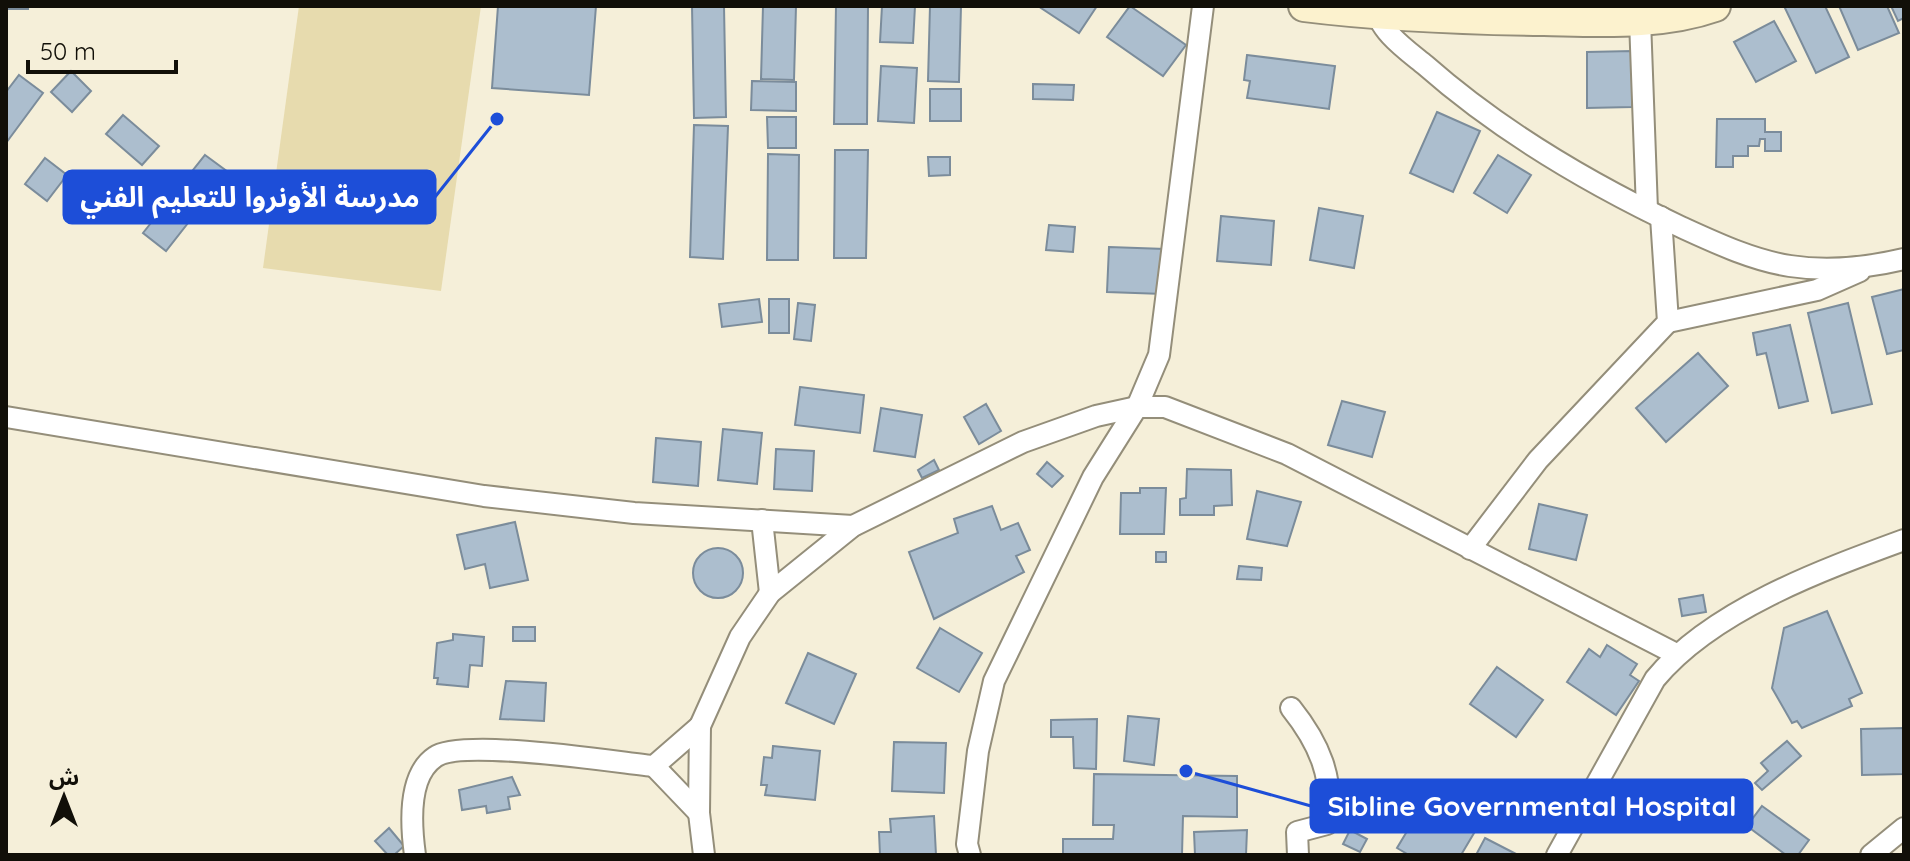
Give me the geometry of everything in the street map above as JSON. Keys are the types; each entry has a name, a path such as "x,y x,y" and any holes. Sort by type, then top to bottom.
{"main road":[{"path":"1304,6 1657,15 1715,6"}],"street":[{"path":"970,855 967,844 978,751 994,681 1093,477 1137,407 1154,371 1165,332 1203,6"},
{"path":"1376,10 1406,49 1452,89 1528,143 1654,213 1728,248 1769,261 1828,269 1865,268 1904,259"},
{"path":"1657,15 1654,213 1668,322"},
{"path":"1470,549 1538,460 1668,322 1817,290 1865,268"},
{"path":"704,855 699,813 700,726 740,637 770,593 853,526 1023,442 1096,416 1137,407 1165,407 1287,454 1676,654"},
{"path":"6,417 484,496 634,513 853,526"},
{"path":"762,520 770,593"},
{"path":"1557,855 1655,679 1676,654 1804,579 1904,540"},
{"path":"1291,708 1308,729 1320,754 1332,797 1327,824 1297,832 1298,855"},
{"path":"654,766 700,726"},
{"path":"415,855 412,807 426,765 436,755 471,749 654,766 699,813"},
{"path":"1871,855 1904,828"}],"shaded area":[{"path":"299,6 481,6 441,291 263,268"}],"building":[{"path":"6,6 28,6 28,9 6,9"},
{"path":"498,6 596,6 589,95 492,88"},
{"path":"692,6 724,6 726,117 694,118"},
{"path":"763,6 796,6 794,80 761,79"},
{"path":"836,6 868,6 867,124 834,124"},
{"path":"882,6 915,6 913,43 880,42"},
{"path":"930,6 961,6 959,82 928,81"},
{"path":"1038,6 1097,6 1079,33"},
{"path":"1130,6 1186,45 1163,76 1107,37"},
{"path":"1784,6 1825,6 1849,57 1816,73"},
{"path":"1839,6 1887,6 1899,33 1858,50"},
{"path":"1891,6 1904,6 1904,18 1898,21"},
{"path":"1774,21 1796,61 1756,82 1734,42"},
{"path":"1632,51 1632,107 1587,108 1587,52"},
{"path":"1247,55 1335,66 1329,109 1247,98 1250,81 1244,80"},
{"path":"881,66 917,68 914,123 878,121"},
{"path":"71,71 91,91 72,112 51,92"},
{"path":"19,75 43,93 6,143 6,92"},
{"path":"752,81 796,82 796,111 751,110"},
{"path":"1033,84 1074,85 1073,100 1033,99"},
{"path":"930,89 961,89 961,121 930,121"},
{"path":"1437,112 1480,131 1453,192 1410,173"},
{"path":"123,115 159,146 142,165 106,134"},
{"path":"767,117 796,117 796,148 768,148"},
{"path":"1717,119 1765,119 1765,132 1781,132 1781,151 1765,151 1765,139 1760,139 1759,146 1748,146 1748,156 1733,156 1733,167 1716,167"},
{"path":"694,125 728,126 723,259 690,257"},
{"path":"835,150 868,150 866,258 834,258"},
{"path":"768,154 799,155 798,260 767,260"},
{"path":"205,155 228,172 166,251 143,233"},
{"path":"1498,155 1531,175 1507,213 1474,193"},
{"path":"928,157 950,157 950,175 929,176"},
{"path":"45,158 67,175 47,201 25,184"},
{"path":"1319,208 1363,216 1354,268 1310,260"},
{"path":"1221,216 1274,221 1271,265 1217,261"},
{"path":"1049,225 1075,227 1073,252 1046,250"},
{"path":"1109,247 1165,249 1163,294 1107,292"},
{"path":"1904,289 1904,350 1887,354 1872,297"},
{"path":"759,299 762,322 722,327 719,304"},
{"path":"769,299 789,299 789,333 769,333"},
{"path":"798,303 815,305 811,341 794,339"},
{"path":"1848,303 1872,404 1832,413 1808,313"},
{"path":"1790,325 1808,401 1779,408 1766,353 1757,355 1753,333"},
{"path":"1698,353 1728,386 1666,442 1636,408"},
{"path":"800,387 864,395 860,433 795,425"},
{"path":"1342,401 1385,412 1372,457 1328,445"},
{"path":"986,404 1001,431 979,444 964,417"},
{"path":"881,408 922,415 915,457 874,451"},
{"path":"723,429 762,433 757,484 718,480"},
{"path":"656,438 701,442 698,486 653,482"},
{"path":"776,449 814,451 812,491 774,489"},
{"path":"934,460 939,470 922,478 918,470"},
{"path":"1047,462 1063,476 1052,487 1037,474"},
{"path":"1187,469 1231,470 1232,505 1214,506 1214,515 1180,515 1180,499 1186,498"},
{"path":"1140,488 1166,488 1164,534 1120,534 1121,493 1140,493"},
{"path":"1257,491 1301,502 1287,546 1247,539"},
{"path":"1539,504 1587,515 1576,560 1529,549"},
{"path":"992,506 1001,530 1018,523 1030,550 1016,556 1024,572 934,619 909,552 958,533 954,519"},
{"path":"515,522 528,580 490,588 485,564 465,569 457,535"},
{"path":"718,548 736,555 743,573 736,591 718,598 700,591 693,573 700,555"},
{"path":"1156,552 1166,552 1166,562 1156,562"},
{"path":"1239,566 1262,568 1261,580 1237,579"},
{"path":"1703,595 1706,612 1682,616 1679,599"},
{"path":"1827,611 1862,693 1849,699 1852,706 1802,728 1797,721 1792,723 1772,688 1784,628"},
{"path":"513,627 535,627 535,641 513,641"},
{"path":"940,628 982,653 959,692 917,668"},
{"path":"453,634 484,637 482,666 470,665 468,687 437,684 438,678 434,678 437,643 453,640"},
{"path":"1607,645 1637,664 1630,675 1639,681 1616,715 1567,682 1589,649 1600,657"},
{"path":"808,653 856,674 834,724 786,703"},
{"path":"1497,667 1543,700 1516,737 1470,704"},
{"path":"506,681 546,683 544,721 500,719"},
{"path":"1128,716 1159,719 1154,765 1124,761"},
{"path":"1097,719 1096,769 1074,768 1073,737 1051,737 1051,720"},
{"path":"1904,728 1904,774 1862,775 1861,729"},
{"path":"1787,741 1801,756 1762,790 1755,783 1768,771 1761,763"},
{"path":"894,742 946,743 944,793 892,791"},
{"path":"773,746 820,751 815,800 765,795 767,785 761,785 764,757 772,758"},
{"path":"1094,774 1237,776 1237,817 1183,816 1182,855 1063,855 1063,839 1113,839 1114,825 1093,825"},
{"path":"512,777 520,795 508,797 510,809 487,813 486,806 462,810 459,790"},
{"path":"1427,798 1477,828 1461,855 1409,855 1397,848"},
{"path":"1762,806 1809,840 1798,855 1786,855 1747,826"},
{"path":"934,816 936,855 880,855 879,832 891,832 890,819"},
{"path":"389,828 404,846 394,855 388,855 375,841"},
{"path":"1247,830 1246,855 1195,855 1194,832"},
{"path":"1350,830 1367,839 1360,852 1343,844"},
{"path":"1485,838 1518,855 1476,855"}],"place":[{"name":"مدرسة الأونروا للتعليم الفني","path":"497,119"},
{"name":"Sibline Governmental Hospital","path":"1186,771"}]}
